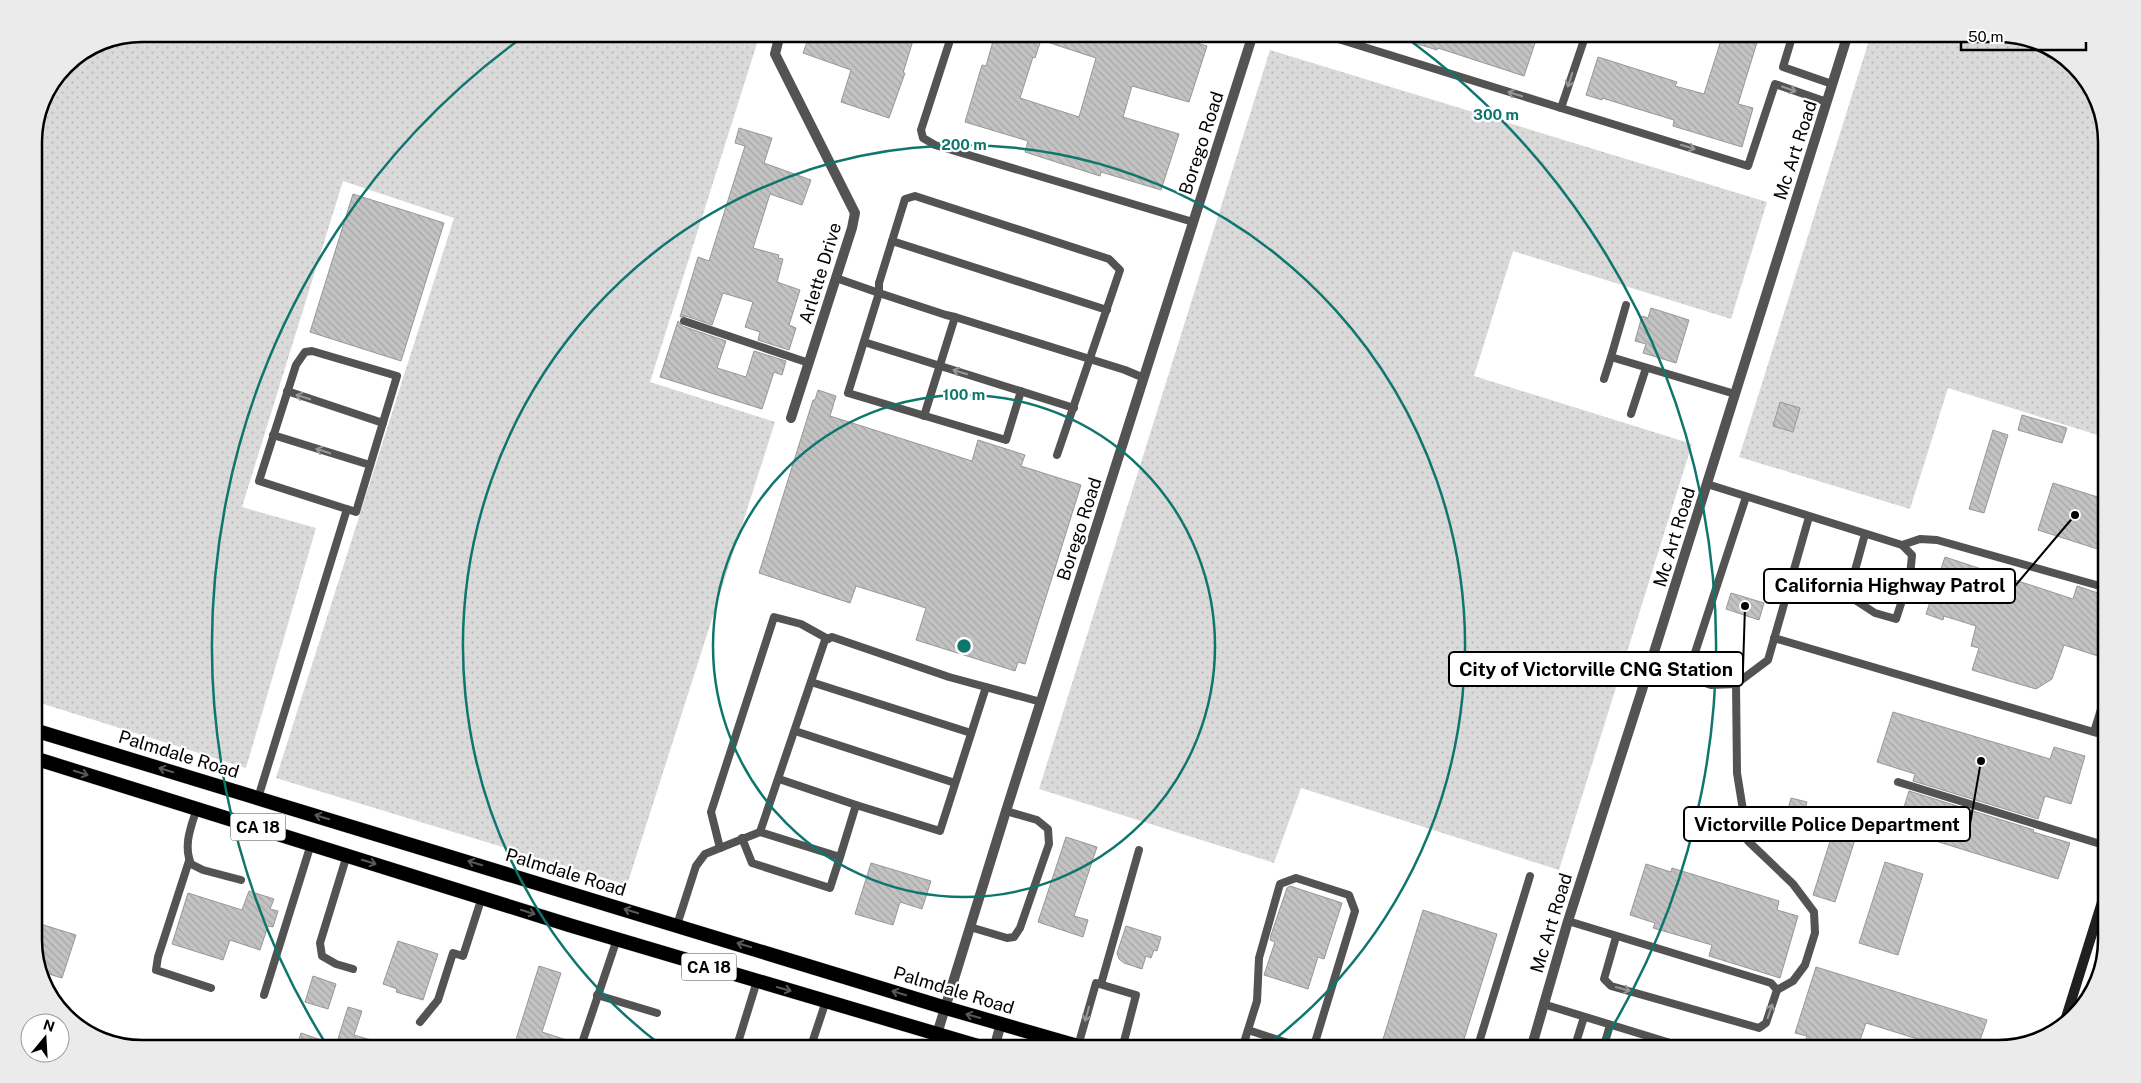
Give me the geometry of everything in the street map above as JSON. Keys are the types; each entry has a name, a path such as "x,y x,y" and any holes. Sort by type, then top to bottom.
{"highway":[{"name":"Palmdale Road","path":"43,737 258,798 1057,1040"},
{"name":"CA 18","path":"43,761 616,939 958,1040"}],"main road":[{"path":"2068,1012 2098,919"}],"street":[{"name":"Borego Road","path":"938,1034 1006,811 1250,42"},
{"name":"Mc Art Road","path":"1533,1040 1568,921 1845,42"},
{"name":"Arlette Drive","path":"777,43 774,54 854,213 852,228 791,418"},
{"path":"996,1040 1001,1023"}],"lane":[{"path":"1349,42 1748,166 1776,84 1827,102"},
{"path":"1561,108 1583,42"},
{"path":"1791,42 1783,67 1832,84"},
{"path":"949,43 921,130 923,138 935,145 1193,222"},
{"path":"1021,391 1006,440 848,393 879,293 878,282 905,200 915,196 1109,259 1120,270 1057,455"},
{"path":"892,241 1107,310"},
{"path":"836,278 1144,378"},
{"path":"1604,379 1626,305"},
{"path":"924,416 956,318"},
{"path":"684,321 809,362"},
{"path":"864,342 1074,408"},
{"path":"312,351 397,376 383,423 356,512 259,481 287,392 300,358 305,352 312,351"},
{"path":"1611,357 1734,394"},
{"path":"1631,414 1646,368"},
{"path":"287,392 383,423"},
{"path":"274,435 370,465"},
{"path":"1707,484 1902,545 1912,555 1910,576 1896,619 1876,613 1852,598 1854,574 1865,534"},
{"path":"1687,677 1746,497"},
{"path":"258,798 347,509"},
{"path":"1650,665 1711,685 1736,684 1768,660 1809,517"},
{"path":"1902,545 1920,539 1937,540 2098,585"},
{"path":"720,848 711,812 774,617 801,624 828,639"},
{"path":"760,832 825,640 832,637 986,687 1041,702"},
{"path":"1774,638 2098,733"},
{"path":"811,682 971,734"},
{"path":"1616,937 1604,979 1612,986 1759,1028 1766,1023 1777,990 1793,981 1805,965 1815,933 1814,912 1793,884 1748,841 1737,773 1736,684"},
{"path":"779,779 856,806 940,831 986,687"},
{"path":"2094,732 2098,719"},
{"path":"795,731 955,783"},
{"path":"1898,782 2098,843"},
{"path":"742,838 752,863 830,888 856,806"},
{"path":"197,808 189,836 187,853 191,864 203,870 242,880"},
{"path":"970,927 1007,938 1014,937 1020,928 1049,844 1048,829 1037,820 1006,811"},
{"path":"677,925 696,866 705,854 742,838 760,832 840,857"},
{"path":"264,994 311,844"},
{"path":"1085,1040 1098,983 1139,850"},
{"path":"347,855 334,892 320,943 322,956 336,964 353,969"},
{"path":"190,861 158,958 156,970 211,988"},
{"path":"1480,1040 1530,876"},
{"path":"1245,1040 1257,1001 1259,958 1280,884 1296,878 1349,895 1355,911 1316,1040"},
{"path":"420,1022 438,1000 453,953 463,956 482,897"},
{"path":"1568,921 1771,983 1777,990"},
{"path":"583,1040 616,939"},
{"path":"739,1040 757,981"},
{"path":"1098,983 1136,995 1124,1040"},
{"path":"597,995 656,1013"},
{"path":"813,1040 826,1001"},
{"path":"1543,1004 1660,1040"},
{"path":"1577,1040 1584,1017"},
{"path":"1606,1040 1610,1025"},
{"path":"1248,1030 1279,1040"}],"shaded area":[{"path":"1868,42 2012,43 2037,50 2065,67 2082,87 2097,123 2098,435 1948,388 1910,509 1739,457"},
{"path":"136,43 757,43 650,382 775,422 627,885 276,778 454,218 343,181 242,507 316,528 246,768 43,704 43,129 50,104 63,82 76,67 92,56 116,46"},
{"path":"1270,50 1767,202 1731,319 1513,251 1474,376 1692,444 1559,870 1301,788 1274,863 1039,789"}],"building":[{"path":"1195,42 1207,46 1189,102 1132,86 1123,117 1179,134 1161,190 1101,172 1100,176 1025,152 1028,141 965,122 982,65 986,66 993,43 1040,43 1035,58 1033,57 1020,98 1079,117 1096,58 1049,43"},
{"path":"1412,42 1535,42 1524,76 1438,48 1437,50"},
{"path":"1720,42 1757,42 1738,104 1753,108 1742,147 1673,126 1674,120 1586,95 1598,57 1677,82 1675,86 1704,94"},
{"path":"807,43 912,43 903,73 905,73 889,118 841,102 851,70 803,53"},
{"path":"739,128 772,138 764,163 811,180 802,205 770,194 753,248 779,255 778,258 783,259 777,282 800,290 789,325 796,328 789,350 758,340 760,332 745,327 753,302 723,293 712,325 686,316 680,317 698,257 709,261 745,146 735,143"},
{"path":"353,194 444,223 401,361 310,332"},
{"path":"1651,308 1689,320 1676,363 1643,353 1646,344 1635,341 1642,316 1648,318"},
{"path":"678,321 682,326 726,341 717,368 746,377 754,351 786,361 782,375 774,372 762,409 660,377"},
{"path":"818,390 836,396 830,416 972,461 978,440 1025,455 1021,466 1081,485 1025,664 1018,662 1015,671 916,640 926,608 856,586 850,603 759,573 813,400 815,400"},
{"path":"1780,402 1800,408 1793,432 1773,426"},
{"path":"2022,415 2067,428 2062,443 2018,430"},
{"path":"1993,430 2008,435 1984,513 1969,509"},
{"path":"2053,483 2098,497 2098,549 2038,530"},
{"path":"1945,557 2073,599 2077,586 2098,593 2098,656 2064,645 2052,679 2036,689 1972,670 1979,648 1971,646 1976,626 1944,616 1943,620 1926,614"},
{"path":"1731,593 1764,603 1759,620 1726,609"},
{"path":"1893,712 2050,759 2054,747 2085,756 2071,804 2045,796 2038,819 1913,781 1915,774 1877,762"},
{"path":"1909,791 2070,843 2058,879 1897,829"},
{"path":"1791,798 1807,802 1801,825 1785,820"},
{"path":"1830,814 1860,824 1835,902 1813,895 1834,829 1826,826"},
{"path":"1066,837 1097,847 1074,916 1088,920 1083,937 1038,922"},
{"path":"1885,862 1923,874 1898,955 1859,943"},
{"path":"871,863 931,881 922,909 900,902 893,925 855,914"},
{"path":"1646,864 1671,872 1672,868 1779,901 1777,910 1798,916 1780,978 1709,956 1712,945 1653,928 1655,923 1630,915"},
{"path":"1290,886 1342,903 1324,959 1318,957 1308,989 1264,975 1275,942 1270,940 1271,935 1287,888"},
{"path":"249,891 274,899 270,909 278,911 273,927 268,926 260,950 230,940 223,960 172,944 188,893 242,910"},
{"path":"1423,910 1497,934 1464,1040 1383,1040"},
{"path":"43,925 76,935 62,978 48,973 44,960"},
{"path":"1126,926 1161,937 1157,951 1154,950 1151,958 1146,956 1142,969 1124,963 1119,959 1117,953"},
{"path":"398,941 438,954 423,1000 396,992 397,989 383,984"},
{"path":"539,966 561,973 542,1032 567,1040 516,1040"},
{"path":"1816,967 1987,1020 1980,1040 1921,1040 1866,1023 1860,1040 1806,1040 1807,1036 1795,1033"},
{"path":"313,976 336,984 328,1009 305,1002"},
{"path":"348,1007 362,1011 354,1035 371,1040 338,1040"},
{"path":"301,1033 321,1040 299,1040"}],"place":[{"name":"California Highway Patrol","path":"2075,515"},
{"name":"City of Victorville CNG Station","path":"1745,606"},
{"name":"Victorville Police Department","path":"1981,761"}]}
